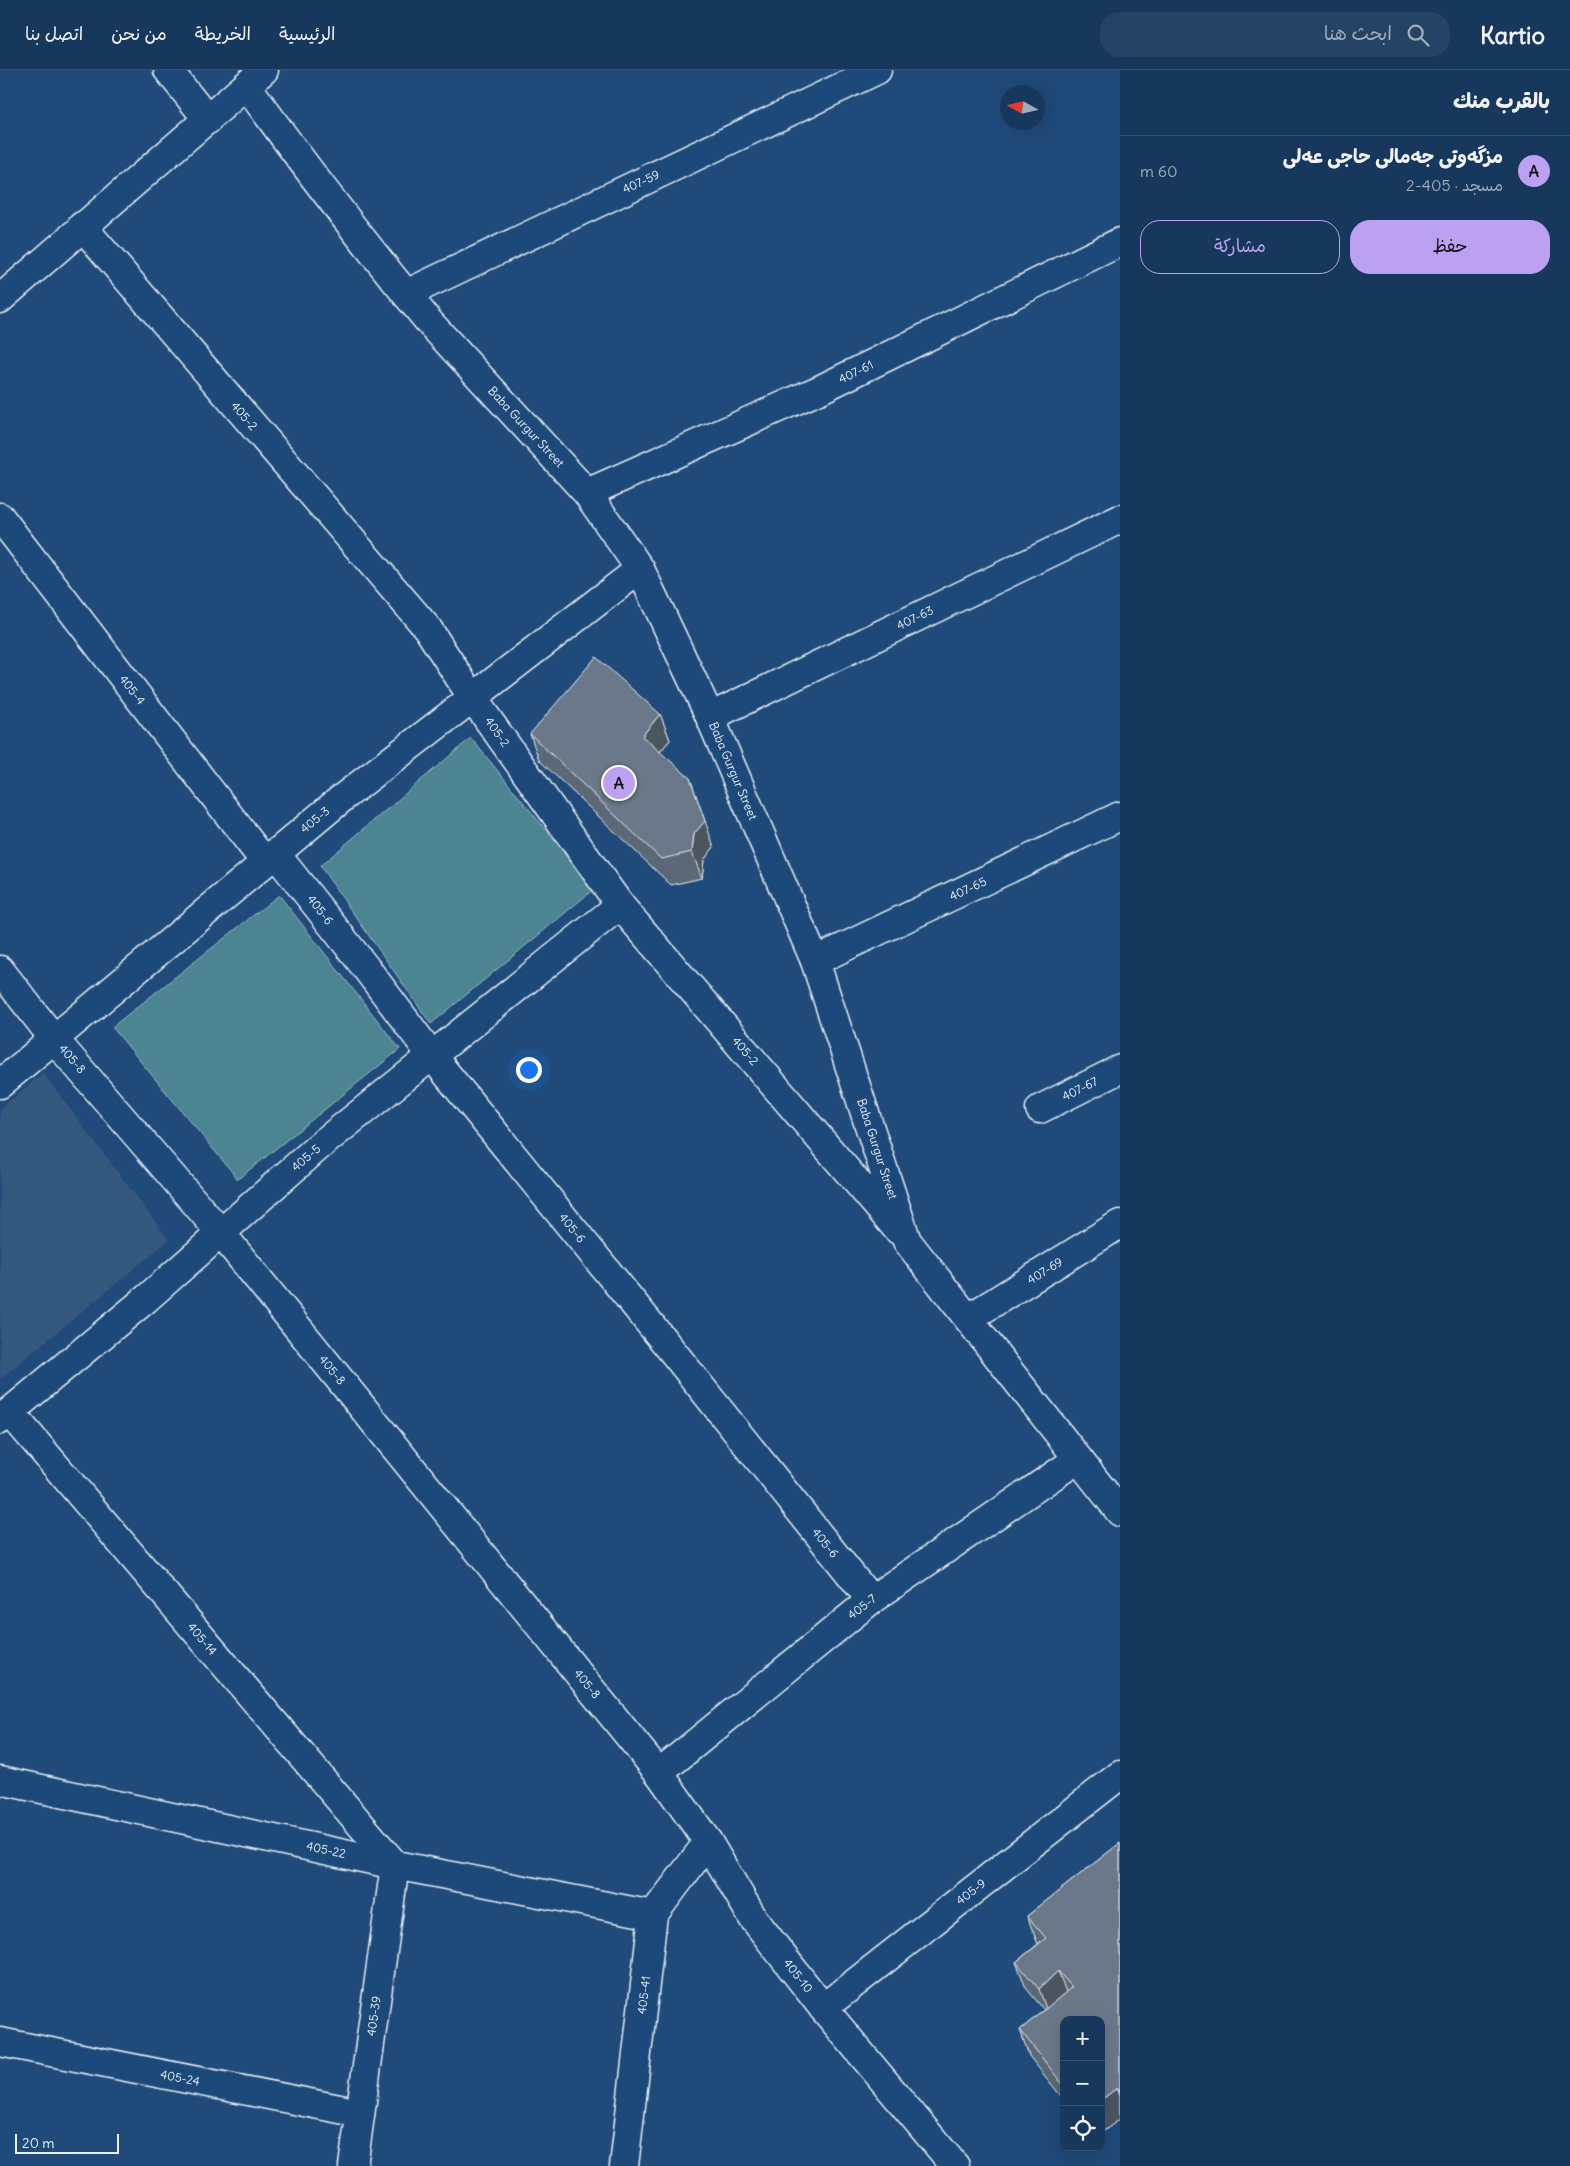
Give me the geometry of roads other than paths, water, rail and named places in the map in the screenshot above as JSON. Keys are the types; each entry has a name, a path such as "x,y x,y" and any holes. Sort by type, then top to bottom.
{"street":[{"path":"168,70 208,120"},
{"name":"407-59","path":"406,294 876,70"},
{"path":"0,299 255,78"},
{"name":"Baba Gurgur Street","path":"255,78 307,169 430,323 587,493 640,569 710,718 815,961 907,1241 1120,1512"},
{"name":"405-2","path":"82,226 428,629 472,697 620,905 907,1241"},
{"name":"407-61","path":"587,493 821,389 1120,242"},
{"name":"405-4","path":"0,517 270,858"},
{"name":"407-63","path":"710,718 1120,519"},
{"name":"405-3","path":"0,1084 340,799 640,569"},
{"name":"407-65","path":"815,961 1120,816"},
{"name":"405-6","path":"270,858 366,968 432,1056 673,1352 871,1600"},
{"name":"405-5","path":"5,1416 146,1299 318,1147 620,905"},
{"name":"405-8","path":"0,970 54,1039 221,1233 659,1773"},
{"name":"407-67","path":"1040,1109 1120,1069"},
{"name":"407-69","path":"969,1318 1120,1224"},
{"name":"405-14","path":"5,1416 395,1865"},
{"name":"405-7","path":"659,1773 871,1600 1078,1458"},
{"name":"405-10","path":"659,1773 708,1842 753,1918 823,2008 955,2166"},
{"name":"405-9","path":"823,2008 1120,1775"},
{"name":"405-22","path":"0,1780 395,1865 653,1915"},
{"path":"653,1915 708,1842"},
{"name":"405-39","path":"353,2166 395,1865"},
{"name":"405-41","path":"624,2166 653,1915"},
{"name":"405-24","path":"0,2042 360,2113"}],"place":[{"name":"مزگەوتی جەمالی حاجی عەلی","path":"619,783"}]}
